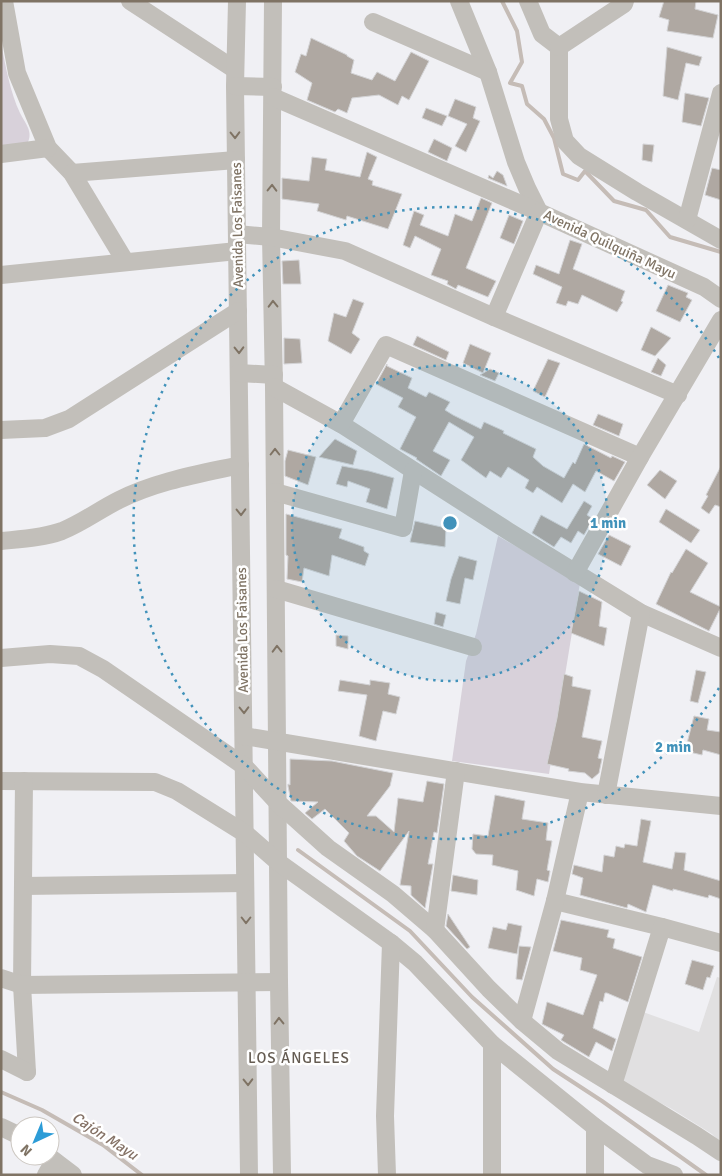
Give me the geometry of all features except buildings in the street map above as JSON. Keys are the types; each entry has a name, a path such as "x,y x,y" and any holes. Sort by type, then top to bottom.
{"street":[{"path":"4,1 17,74 48,148 72,173 124,261"},
{"path":"130,1 235,78 273,92 539,212 494,317"},
{"name":"Avenida Los Faisanes","path":"237,1 235,78 249,1175"},
{"path":"273,1 271,237 278,741 278,982 282,1175"},
{"name":"Avenida Quilquiña Mayu","path":"459,1 488,72 516,162 539,212 704,286 721,299"},
{"path":"528,1 542,34 559,47"},
{"path":"559,47 624,4 625,1"},
{"path":"373,22 488,72"},
{"path":"559,47 559,119 565,141 578,156 721,240"},
{"path":"687,220 721,93"},
{"path":"1,154 48,148"},
{"path":"72,173 236,160"},
{"path":"1,275 124,261 271,237 345,251 678,395"},
{"path":"1,430 45,428 69,419 238,311"},
{"path":"574,573 721,320"},
{"path":"341,424 386,345 640,457"},
{"path":"239,373 274,381 574,573 641,613 721,648"},
{"path":"1,542 60,532 92,517 119,500 174,479 240,465"},
{"path":"275,492 403,528 413,471"},
{"path":"276,589 473,647"},
{"path":"606,795 641,613"},
{"path":"1,658 50,654 79,656 102,669 244,766 278,803 328,848 393,894 435,930 489,989 558,1052 721,1152"},
{"path":"244,736 580,792 721,806"},
{"path":"435,930 456,771"},
{"path":"1,781 155,782 177,791 246,834 278,862 391,943 415,963 492,1044 595,1127 647,1165 674,1175"},
{"path":"1,1059 26,1072 22,985 24,781"},
{"path":"522,1021 555,901 580,792"},
{"path":"23,886 245,883"},
{"path":"555,901 721,943"},
{"path":"613,1085 662,927"},
{"path":"387,1175 385,1116 391,943"},
{"path":"1,978 22,985 278,982"},
{"path":"492,1044 492,1175"},
{"path":"595,1127 595,1175"},
{"path":"53,1166 72,1175"}],"shaded area":[{"path":"1,44 14,97 30,134 28,142 1,148"},
{"path":"498,536 580,583 549,774 452,761 466,661 476,634"},
{"path":"717,977 721,978 721,1143 712,1134 672,1109 620,1082 643,1012 699,1032"}],"waterway":[{"path":"502,1 517,31 522,62 510,83 522,86 527,104 544,119 554,138 563,174 578,180 585,171 614,201 646,210 670,237 721,252"},
{"path":"298,850 410,931 472,997 553,1069 602,1101 706,1175"},
{"name":"Cajón Mayu","path":"1,1092 42,1110 103,1145 142,1175"}],"district":[{"name":"LOS ÁNGELES","path":"299,1058"}]}
